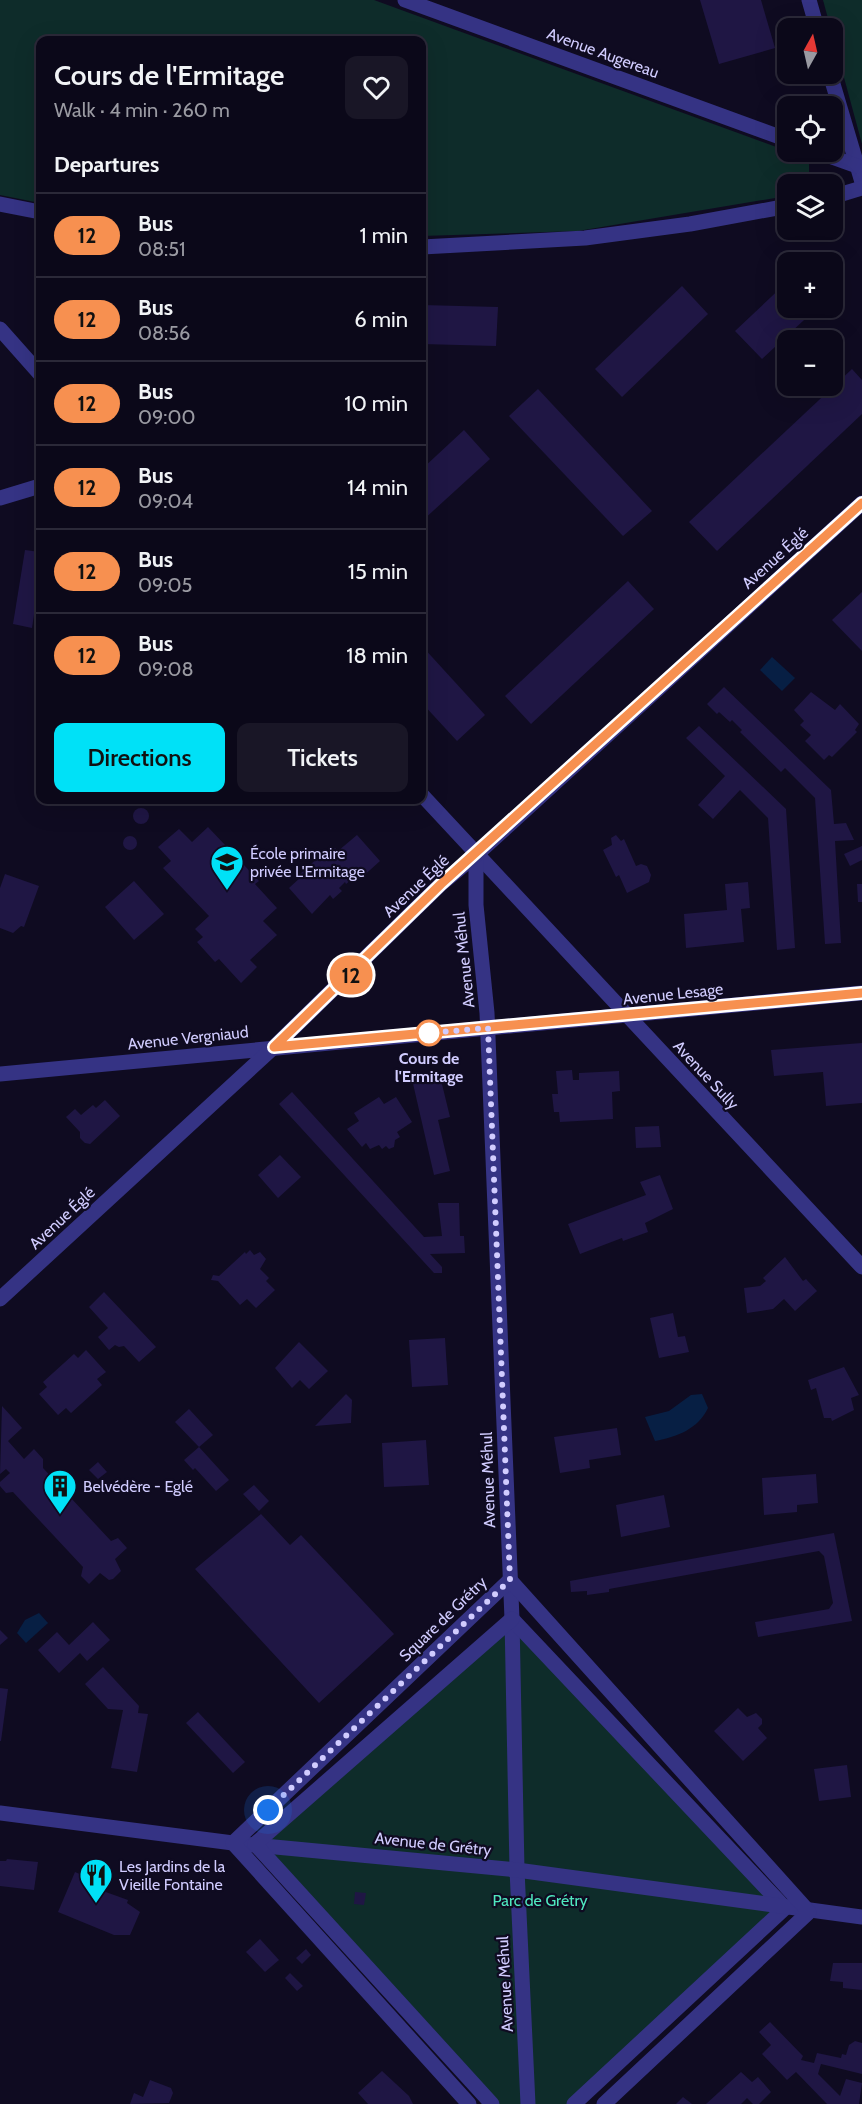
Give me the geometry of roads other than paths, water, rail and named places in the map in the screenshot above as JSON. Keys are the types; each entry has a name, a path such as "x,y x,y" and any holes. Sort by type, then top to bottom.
{"street":[{"name":"Avenue Augereau","path":"405,0 777,136"},
{"path":"809,0 814,18"},
{"path":"833,84 862,182"},
{"path":"843,161 857,166"},
{"path":"843,194 862,188"},
{"path":"0,204 36,211"},
{"path":"426,247 585,238 690,224 777,208"},
{"path":"0,329 36,370"},
{"path":"0,498 36,487"},
{"name":"Avenue Églé","path":"0,1299 274,1047 441,884 476,855 862,503"},
{"name":"Avenue Sully","path":"426,799 862,1267"},
{"name":"Avenue Méhul","path":"476,855 476,905 488,1028 512,1619 517,1870 528,2104"},
{"name":"Avenue Lesage","path":"488,1028 627,1017 862,993"},
{"name":"Avenue Vergniaud","path":"0,1074 488,1028"},
{"name":"Square de Grétry","path":"233,1843 510,1580 809,1912"},
{"path":"492,2104 255,1844 512,1619 784,1908 574,2104"},
{"name":"Avenue de Grétry","path":"0,1813 233,1843 517,1870 809,1912 862,1917"},
{"path":"233,1843 469,2104"},
{"path":"604,2104 809,1912"}],"water":[{"path":"772,657 795,678 782,691 760,670"},
{"path":"702,1394 708,1408 693,1427 655,1441 645,1417 669,1411 691,1395"},
{"path":"39,1613 48,1623 26,1643 17,1633 25,1620"}],"place":[{"name":"École primaire privée L'Ermitage","path":"227,891"},
{"name":"Cours de l'Ermitage","path":"429,1033"},
{"name":"Belvédère - Eglé","path":"60,1515"},
{"name":"Les Jardins de la Vieille Fontaine","path":"96,1904"}],"park label":[{"name":"Parc de Grétry","path":"540,1900"}]}
